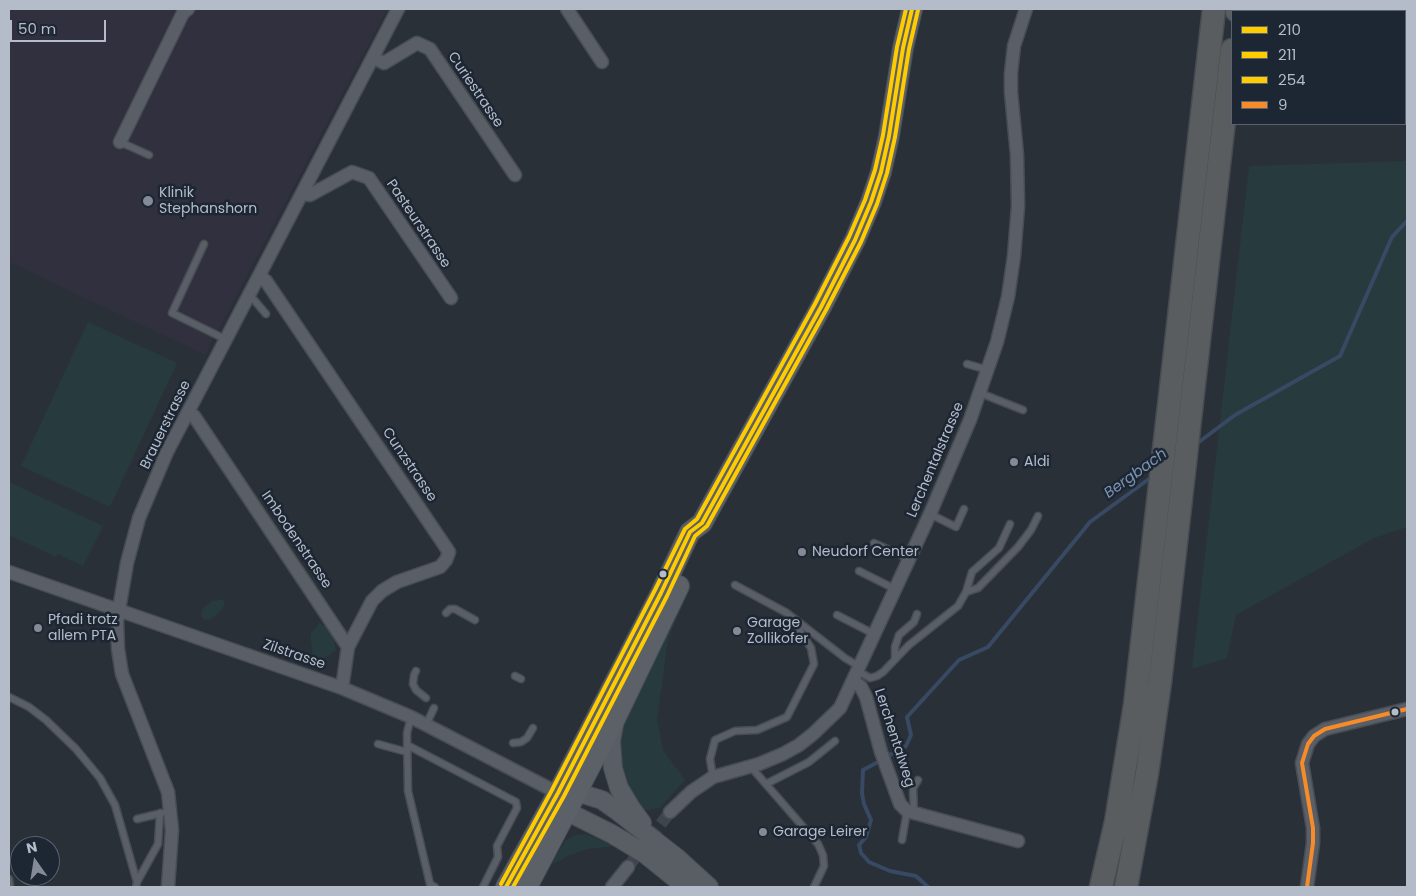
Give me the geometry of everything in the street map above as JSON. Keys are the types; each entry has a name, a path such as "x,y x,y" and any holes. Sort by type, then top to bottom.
{"highway":[{"path":"1101,887 1116,822 1130,735 1214,9"},
{"path":"1126,887 1147,773 1169,608 1231,59"},
{"path":"1085,887 1130,735"}],"main road":[{"path":"527,887 566,811 567,792 690,532 702,522 836,279 855,240 881,172 889,136 903,48 912,9"},
{"path":"506,887 615,719 703,536 702,522"},
{"path":"615,719 611,741 614,768 619,788 654,840"},
{"path":"567,792 602,800 710,887"},
{"path":"566,811 612,834 645,854 686,887"}],"street":[{"path":"120,142 183,13 188,9"},
{"name":"Brauerstrasse","path":"168,887 172,853 172,830 165,812 168,792 122,674 116,629 138,518 167,452 398,9"},
{"path":"567,9 602,62"},
{"name":"Lerchentalstrasse","path":"670,812 691,792 713,777 750,767 783,754 814,734 840,708 930,514 980,393 997,342 1008,297 1017,231 1017,155 1010,92 1016,27 1026,9"},
{"name":"Curiestrasse","path":"374,58 384,63 417,43 430,49 515,175"},
{"name":"Pasteurstrasse","path":"303,194 310,195 352,172 369,178 451,298"},
{"name":"Cunzstrasse","path":"259,276 266,281 449,552 446,560 440,567 397,582 382,591 372,601 348,647"},
{"name":"Imbodenstrasse","path":"194,416 348,647"},
{"name":"Zilstrasse","path":"9,572 342,688 411,717 567,792"},
{"path":"342,688 348,647"},
{"name":"Lerchentalweg","path":"857,673 866,697 881,752 900,804 910,812"},
{"path":"1306,887 1313,843 1313,828 1302,763 1308,744 1314,736 1325,729 1407,709"},
{"path":"910,812 1018,841"},
{"path":"612,887 628,868"}],"lane":[{"path":"120,142 150,156"},
{"path":"204,244 172,313 225,340"},
{"path":"249,294 266,314"},
{"path":"967,364 988,370"},
{"path":"980,393 1023,410"},
{"path":"930,514 956,527 964,509"},
{"path":"966,592 978,588 1018,547 1031,530 1038,516"},
{"path":"735,585 790,616 845,658 857,673 870,678 877,676 894,659 958,606 966,592 972,572 999,548 1010,524"},
{"path":"874,543 908,559"},
{"path":"859,571 895,588"},
{"path":"446,613 450,609 455,609 475,620"},
{"path":"894,659 899,635 914,622 917,614"},
{"path":"837,615 874,634"},
{"path":"713,777 710,759 716,740 734,731 757,730 787,717 814,664 811,648 790,616"},
{"path":"416,671 413,684 420,695 426,698"},
{"path":"9,697 29,707 46,720 76,749 100,778 115,805 137,885"},
{"path":"426,725 434,708"},
{"path":"411,717 407,733 408,791 430,884 435,887"},
{"path":"513,742 521,742 527,738 533,728"},
{"path":"766,784 809,762 835,741"},
{"path":"378,744 408,748 516,802 517,808 498,846 498,857 483,887"},
{"path":"750,767 818,844 824,855 824,866 814,887"},
{"path":"902,840 910,812 913,788 918,780"},
{"path":"137,819 165,812 158,844 137,885"},
{"path":"9,879 10,887"}],"shaded area":[{"name":"Klinik Stephanshorn","path":"9,9 387,9 205,355 9,262"}],"green space":[{"path":"1407,161 1407,527 1374,538 1236,615 1227,658 1192,669 1249,166"},
{"path":"88,322 177,363 110,507 21,466"},
{"path":"9,482 103,526 83,566 58,554 56,557 9,535"},
{"path":"694,580 668,639 657,720 663,750 685,780 660,808 641,811 620,775 618,742 628,709 651,654"},
{"path":"223,599 225,604 221,611 211,619 204,620 201,615 203,608 212,601"},
{"path":"319,623 331,629 336,650 320,660 313,657 311,641 311,634"},
{"path":"585,834 617,846 587,849 552,863 565,841 575,835"}],"waterway":[{"name":"Bergbach","path":"1195,445 1235,415 1340,356 1392,237 1407,221"},
{"name":"Bergbach","path":"888,756 906,746 911,735 907,717 959,660 988,647 1090,522 1153,476"},
{"name":"Bergbach","path":"878,762 863,770 862,793 864,804 871,820 866,837 859,845 861,853 869,862 890,871 916,876 928,887"}],"tunnel":[{"path":"628,867 670,812"}],"transit line":[{"name":"254","path":"501,884 552,790 685,529 697,519 815,304 849,237 865,200 875,170 883,135 897,47 906,9"},
{"name":"210","path":"506,887 558,793 661,593 690,532 702,523 821,307 855,240 881,172 889,136 903,48 912,9"},
{"name":"211","path":"513,887 564,796 667,596 695,536 707,526 826,310 861,242 877,204 887,173 895,137 909,49 918,10"},
{"name":"9","path":"1307,887 1313,843 1313,828 1302,763 1308,744 1314,736 1325,729 1407,709"}],"place":[{"name":"Klinik Stephanshorn","path":"148,201"},
{"name":"Aldi","path":"1014,462"},
{"name":"Neudorf Center","path":"802,552"},
{"name":"Pfadi trotz allem PTA","path":"38,628"},
{"name":"Garage Zollikofer","path":"737,631"},
{"name":"Garage Leirer","path":"763,832"}]}
